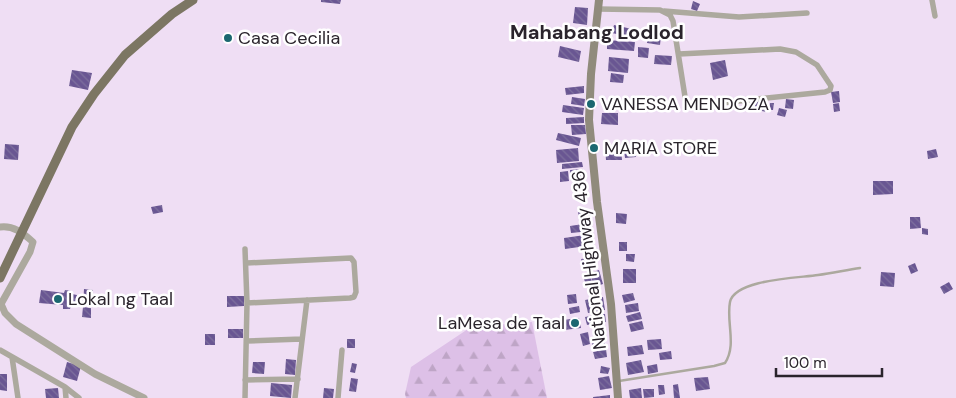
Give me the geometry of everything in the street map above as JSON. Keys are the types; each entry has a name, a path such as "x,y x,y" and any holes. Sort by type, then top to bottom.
{"main road":[{"path":"0,278 72,127 94,94 125,55 172,14 193,0"},
{"name":"National Highway 436","path":"600,0 591,74 589,120 597,202 611,304 618,398"}],"street":[{"path":"932,0 935,16"},
{"path":"598,9 660,10 739,17 807,12"},
{"path":"660,10 670,15 673,20 686,103 691,106 825,92 830,90 831,86 817,65 796,52 780,49 679,54"},
{"path":"0,227 7,226 22,232 33,242 30,252 1,304 5,313 16,324 95,374 144,398"},
{"path":"245,249 247,263 245,398"},
{"path":"247,263 351,258 354,262 356,292 354,297 247,303"},
{"path":"295,398 307,300"},
{"path":"247,341 302,339"},
{"path":"0,350 80,398"},
{"path":"338,398 342,350"},
{"path":"12,358 18,398"},
{"path":"245,380 298,379"},
{"path":"64,387 66,398"}],"lane":[{"path":"618,381 725,363 729,357 731,347 730,300 735,293 743,288 778,278 815,276 860,268"}],"green space":[{"path":"532,322 547,398 406,398 405,394 411,367 471,327"}],"building":[{"path":"321,0 341,0 340,4 321,2"},
{"path":"693,1 700,4 697,11 691,9"},
{"path":"575,7 588,8 587,25 573,23"},
{"path":"614,25 632,29 630,37 612,33"},
{"path":"648,34 661,36 660,45 647,43"},
{"path":"607,40 635,42 634,51 607,49"},
{"path":"560,46 581,51 579,62 558,57"},
{"path":"638,47 649,48 648,58 638,57"},
{"path":"655,55 672,56 671,65 654,64"},
{"path":"609,57 629,59 628,73 608,71"},
{"path":"725,60 728,76 713,80 710,63"},
{"path":"72,70 92,73 88,90 69,86"},
{"path":"611,73 624,75 623,83 610,82"},
{"path":"584,86 584,93 566,95 565,88"},
{"path":"839,91 840,102 833,103 831,92"},
{"path":"572,97 585,99 584,106 571,104"},
{"path":"786,99 794,100 793,109 785,108"},
{"path":"756,101 767,103 766,112 754,109"},
{"path":"770,103 774,103 773,110 769,110"},
{"path":"839,103 840,111 834,112 833,104"},
{"path":"563,105 584,108 583,115 562,112"},
{"path":"779,108 787,110 785,117 777,115"},
{"path":"602,113 618,113 618,125 601,124"},
{"path":"584,117 584,123 566,124 566,118"},
{"path":"571,125 585,125 586,134 572,135"},
{"path":"558,133 581,138 579,146 556,140"},
{"path":"5,144 19,145 18,160 4,159"},
{"path":"605,146 621,146 622,160 606,160"},
{"path":"635,147 636,157 625,158 624,148"},
{"path":"578,148 579,161 557,163 556,150"},
{"path":"936,149 938,157 928,159 927,151"},
{"path":"582,162 583,167 562,169 562,164"},
{"path":"583,169 584,180 571,181 570,170"},
{"path":"568,171 569,181 560,182 560,172"},
{"path":"873,181 893,181 893,194 873,195"},
{"path":"162,205 163,212 153,214 151,207"},
{"path":"590,209 592,219 580,222 578,212"},
{"path":"616,213 627,214 626,224 616,223"},
{"path":"910,217 920,217 921,228 910,229"},
{"path":"590,223 591,231 571,233 570,226"},
{"path":"922,228 928,229 928,235 922,234"},
{"path":"592,234 593,245 565,249 564,238"},
{"path":"619,242 627,242 627,251 619,251"},
{"path":"626,254 635,254 634,262 626,261"},
{"path":"595,257 596,266 583,269 581,259"},
{"path":"915,263 918,271 911,274 908,266"},
{"path":"623,269 636,269 636,283 623,283"},
{"path":"599,270 603,284 594,287 590,273"},
{"path":"881,272 895,273 894,287 880,286"},
{"path":"590,274 593,286 587,288 583,276"},
{"path":"949,282 953,289 944,294 940,287"},
{"path":"84,289 93,290 91,306 83,306"},
{"name":"Lokal ng Taal","path":"41,290 64,293 65,290 72,291 72,294 77,295 75,306 71,306 70,309 63,309 63,305 39,303"},
{"path":"633,293 635,300 624,303 622,295"},
{"path":"576,294 577,303 568,304 567,295"},
{"path":"227,296 244,296 244,306 227,307"},
{"path":"603,297 605,310 588,313 585,300"},
{"path":"638,303 639,311 626,313 625,305"},
{"path":"579,306 580,312 570,314 569,308"},
{"path":"83,307 91,308 91,318 82,317"},
{"path":"640,312 642,319 628,322 626,316"},
{"path":"605,314 606,322 599,323 598,315"},
{"path":"595,315 597,323 587,325 585,317"},
{"path":"579,318 581,328 564,330 563,320"},
{"path":"642,321 644,329 631,332 629,324"},
{"path":"602,324 604,333 594,335 593,325"},
{"path":"228,329 243,329 243,338 228,338"},
{"path":"588,332 590,344 583,346 580,334"},
{"path":"205,334 215,334 215,345 205,345"},
{"path":"603,336 605,346 593,349 591,338"},
{"path":"347,339 355,339 355,348 347,348"},
{"path":"661,339 662,349 648,350 647,340"},
{"path":"642,345 644,354 628,356 627,347"},
{"path":"606,349 607,357 595,359 593,352"},
{"path":"671,351 672,359 660,360 659,353"},
{"path":"286,359 296,360 295,375 285,374"},
{"path":"641,360 644,372 628,375 626,363"},
{"path":"67,362 81,366 77,381 63,377"},
{"path":"253,362 265,362 264,374 252,373"},
{"path":"352,363 357,364 355,373 350,372"},
{"path":"657,364 658,372 648,374 647,366"},
{"path":"601,366 610,368 608,374 600,373"},
{"path":"0,374 7,374 7,391 0,390"},
{"path":"609,376 612,388 600,390 598,378"},
{"path":"708,377 710,389 696,391 694,378"},
{"path":"351,378 358,379 356,392 349,391"},
{"path":"271,383 292,385 291,398 270,396"},
{"path":"678,384 680,398 674,398 673,385"},
{"path":"658,385 664,385 665,394 659,395"},
{"path":"58,388 59,398 46,398 45,389"},
{"path":"324,388 334,389 333,398 323,398"},
{"path":"641,388 642,398 630,398 629,390"},
{"path":"643,389 654,389 654,397 644,398"},
{"path":"610,395 610,398 593,398 593,397"}],"place":[{"name":"Casa Cecilia","path":"228,38"},
{"name":"VANESSA MENDOZA","path":"591,104"},
{"name":"MARIA STORE","path":"594,148"},
{"name":"Lokal ng Taal","path":"58,299"},
{"name":"LaMesa de Taal","path":"575,323"}],"district":[{"name":"Mahabang Lodlod","path":"597,32"}]}
